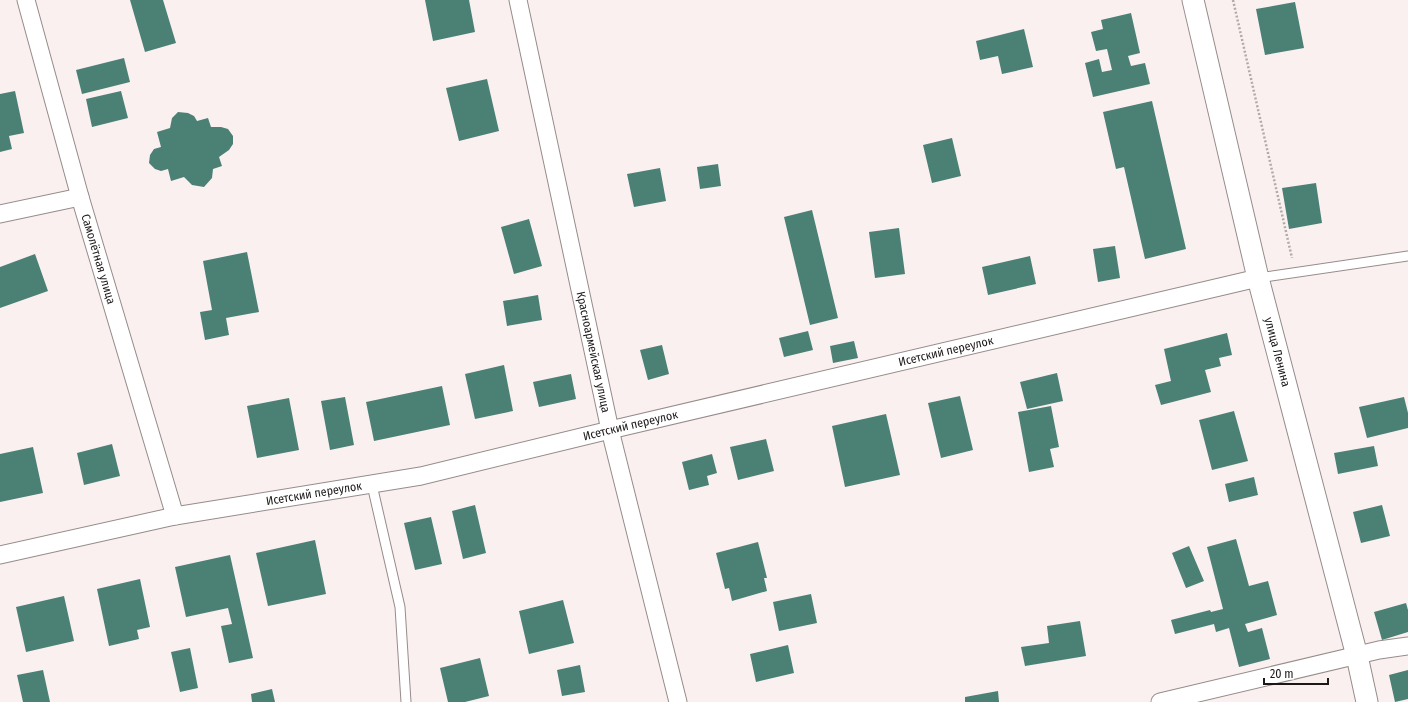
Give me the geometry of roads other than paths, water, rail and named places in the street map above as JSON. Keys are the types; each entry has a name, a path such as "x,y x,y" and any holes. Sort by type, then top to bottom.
{"street":[{"name":"Самолётная улица","path":"26,0 80,197 175,516"},
{"name":"Красноармейская улица","path":"518,0 610,430 678,702"},
{"name":"улица Ленина","path":"1193,0 1258,278 1357,656 1367,702"},
{"path":"0,214 80,197"},
{"name":"Исетский переулок","path":"0,555 175,516 421,476 610,430 1258,278"},
{"path":"1160,702 1357,656 1408,646"}],"lane":[{"path":"1258,278 1408,256"},
{"path":"372,485 400,607 406,702"}]}
